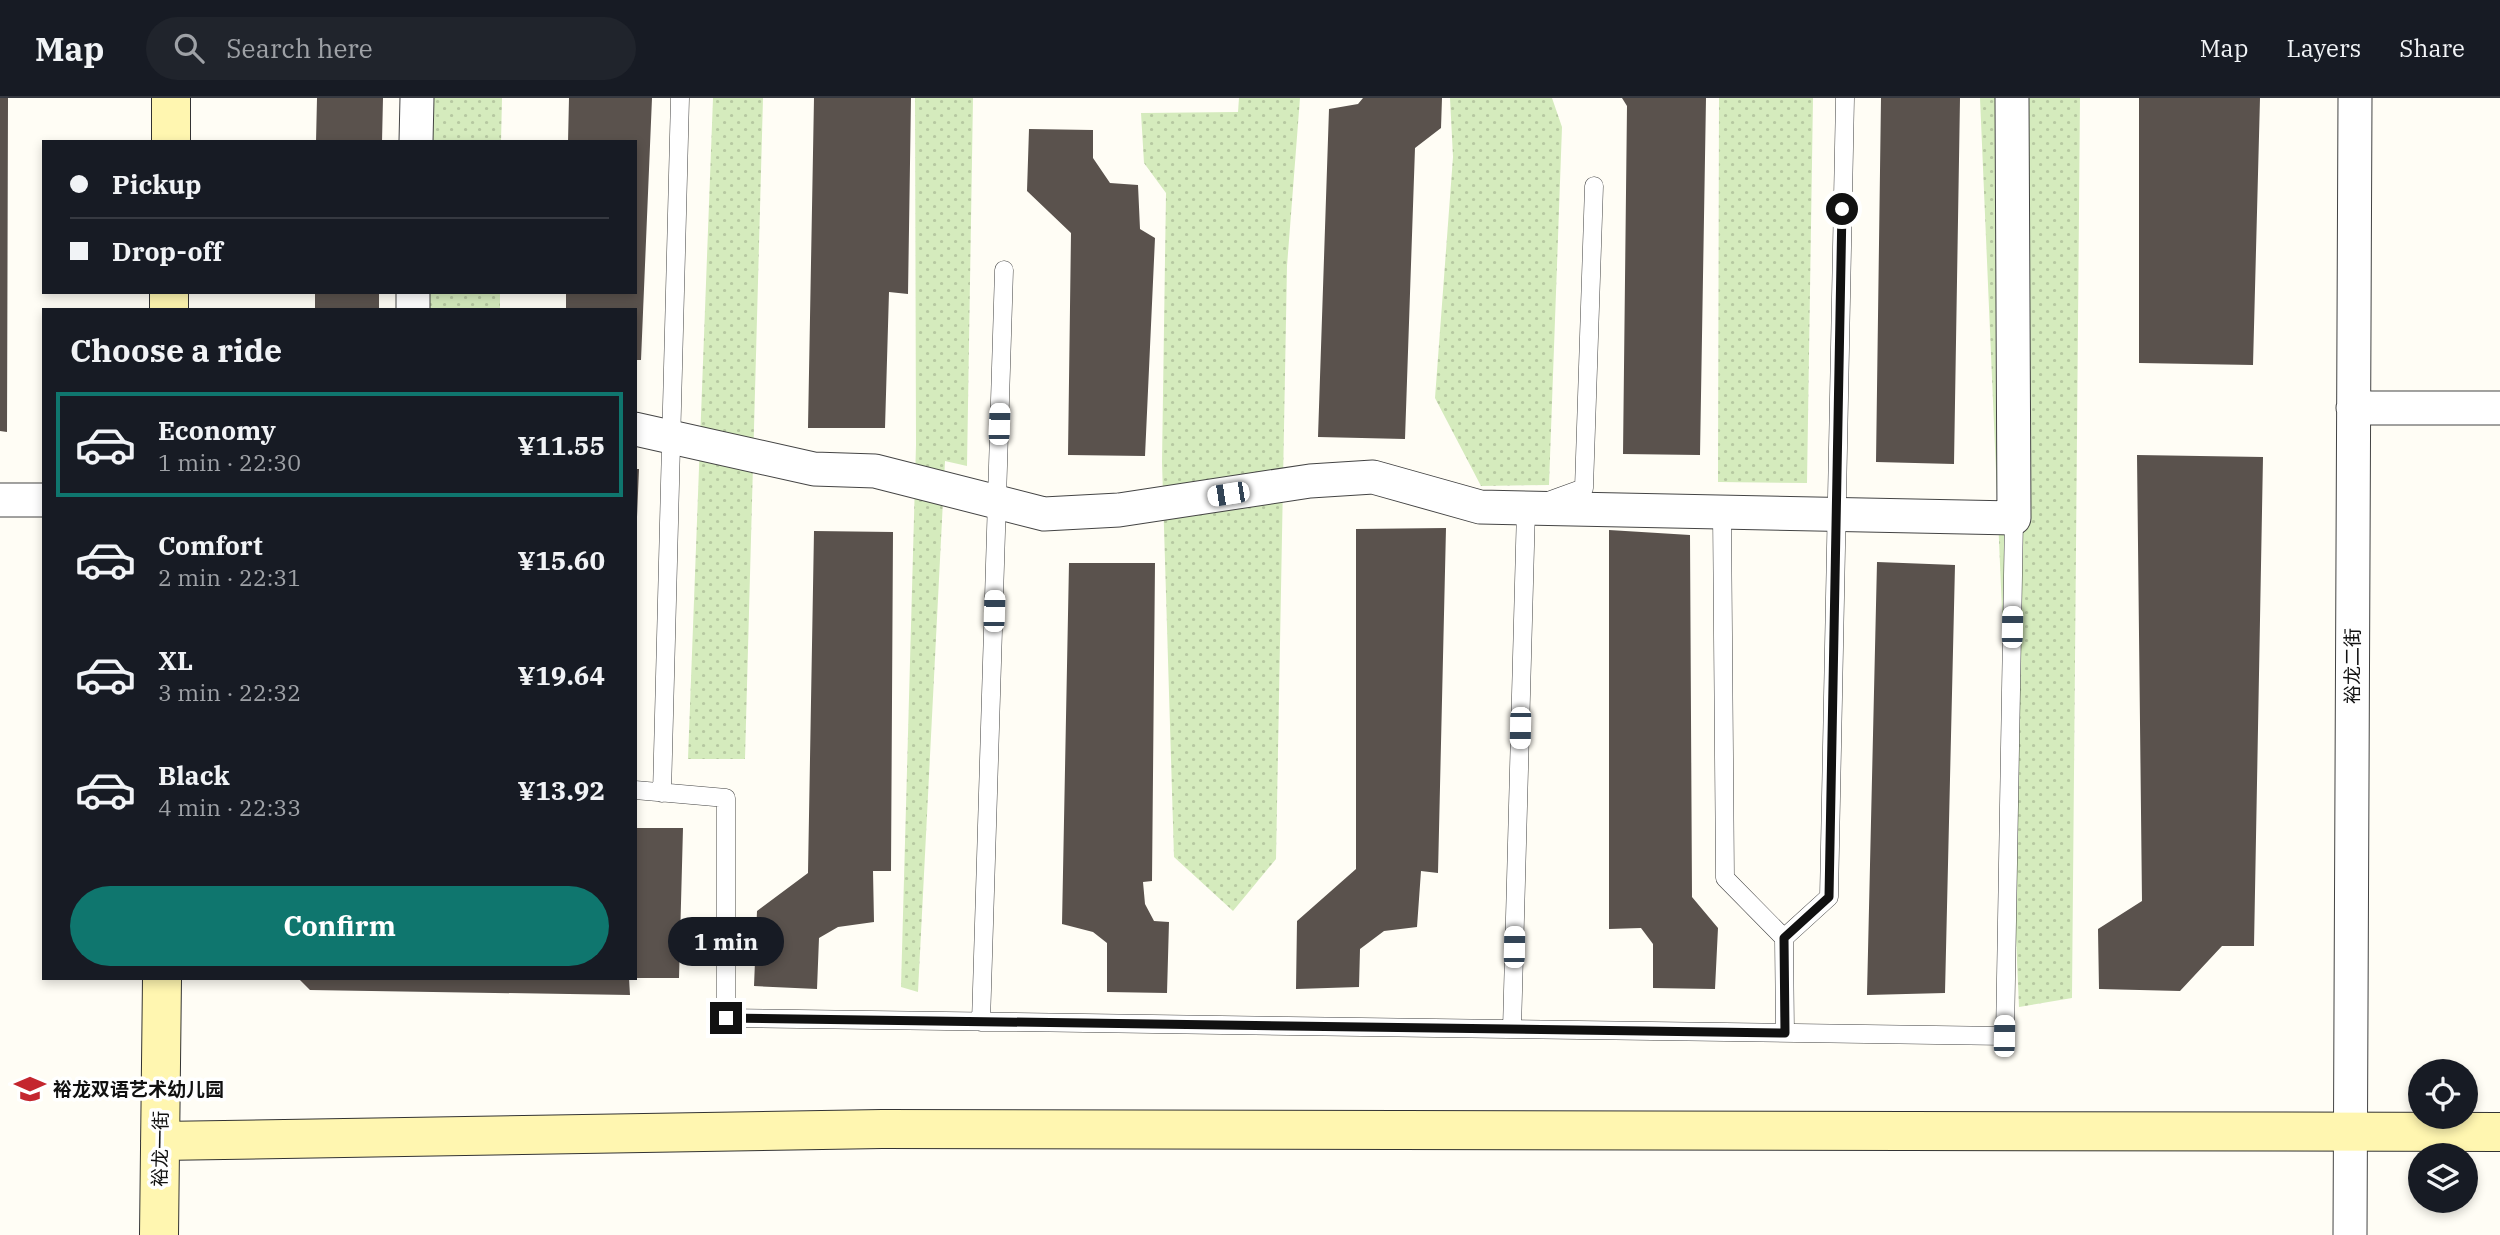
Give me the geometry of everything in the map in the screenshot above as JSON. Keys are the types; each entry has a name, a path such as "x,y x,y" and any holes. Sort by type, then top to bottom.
{"street":[{"path":"171,98 171,140"},
{"path":"416,98 416,140"},
{"path":"637,429 814,469 875,471 1044,514 1119,510 1310,481 1373,477 1480,507 2014,519 2012,98"},
{"name":"裕龙二街","path":"2350,1235 2355,98"},
{"path":"2353,408 2500,408"},
{"path":"0,500 42,500"},
{"name":"裕龙一街","path":"159,1235 162,980"},
{"path":"160,1141 882,1129 2500,1132"}],"lane":[{"path":"662,793 680,98"},
{"path":"1784,938 1829,897 1844,98"},
{"path":"1512,1029 1526,509 1584,488 1594,186"},
{"path":"981,1022 1004,270"},
{"path":"1722,513 1725,878 1784,938 1785,1033"},
{"path":"637,790 726,798 726,1018 2004,1036 2014,519"}],"green space":[{"path":"427,98 502,98 501,140 428,140"},
{"path":"713,98 763,98 745,759 688,759"},
{"path":"915,98 973,98 967,466 945,461 918,992 901,987 916,445"},
{"path":"1239,98 1300,98 1287,266 1276,859 1233,911 1174,857 1162,462 1166,193 1144,163 1141,113 1238,112"},
{"path":"1450,98 1552,98 1562,127 1549,485 1481,486 1435,398 1453,157"},
{"path":"1719,98 1813,98 1807,483 1718,482"},
{"path":"1980,98 2080,98 2072,998 2019,1007"},
{"path":"429,294 500,294 500,308 429,308"}],"building":[{"path":"0,98 8,98 7,432 0,431"},
{"path":"317,98 383,98 382,140 316,140"},
{"path":"569,98 652,98 641,360 637,360 637,308 566,308 566,294 637,294 637,140 568,140"},
{"path":"814,98 911,98 908,294 889,292 885,428 808,428"},
{"path":"1363,98 1442,98 1441,128 1415,148 1405,439 1318,437 1329,109 1358,104"},
{"path":"1622,98 1706,98 1700,455 1623,454 1627,106"},
{"path":"1881,98 1960,98 1954,464 1876,462"},
{"path":"2139,98 2260,98 2253,365 2139,363"},
{"path":"1029,129 1093,130 1093,158 1110,183 1138,185 1140,229 1155,238 1145,456 1068,455 1071,233 1027,191"},
{"path":"315,294 379,294 379,308 315,308"},
{"path":"2137,455 2263,457 2254,946 2222,946 2180,991 2099,989 2098,929 2142,901"},
{"path":"637,469 639,469 637,517"},
{"path":"1446,528 1438,873 1421,871 1417,927 1384,931 1360,949 1359,987 1296,989 1297,921 1356,869 1356,529"},
{"path":"1609,530 1690,535 1692,897 1718,928 1715,989 1653,988 1653,944 1641,928 1609,929"},
{"path":"814,531 893,532 891,871 873,871 874,922 838,927 819,938 817,989 754,986 757,911 808,873"},
{"path":"1877,562 1955,565 1945,993 1867,995"},
{"path":"1069,563 1155,563 1152,881 1143,882 1145,904 1154,921 1169,922 1167,993 1107,992 1107,943 1093,932 1062,924"},
{"path":"637,828 683,828 679,978 637,978"},
{"path":"300,980 629,980 630,995 310,990"}],"place":[{"name":"裕龙双语艺术幼儿园","path":"30,1089"}],"route":[{"path":"726,1018 1785,1033 1784,938 1829,897 1842,209"}]}
